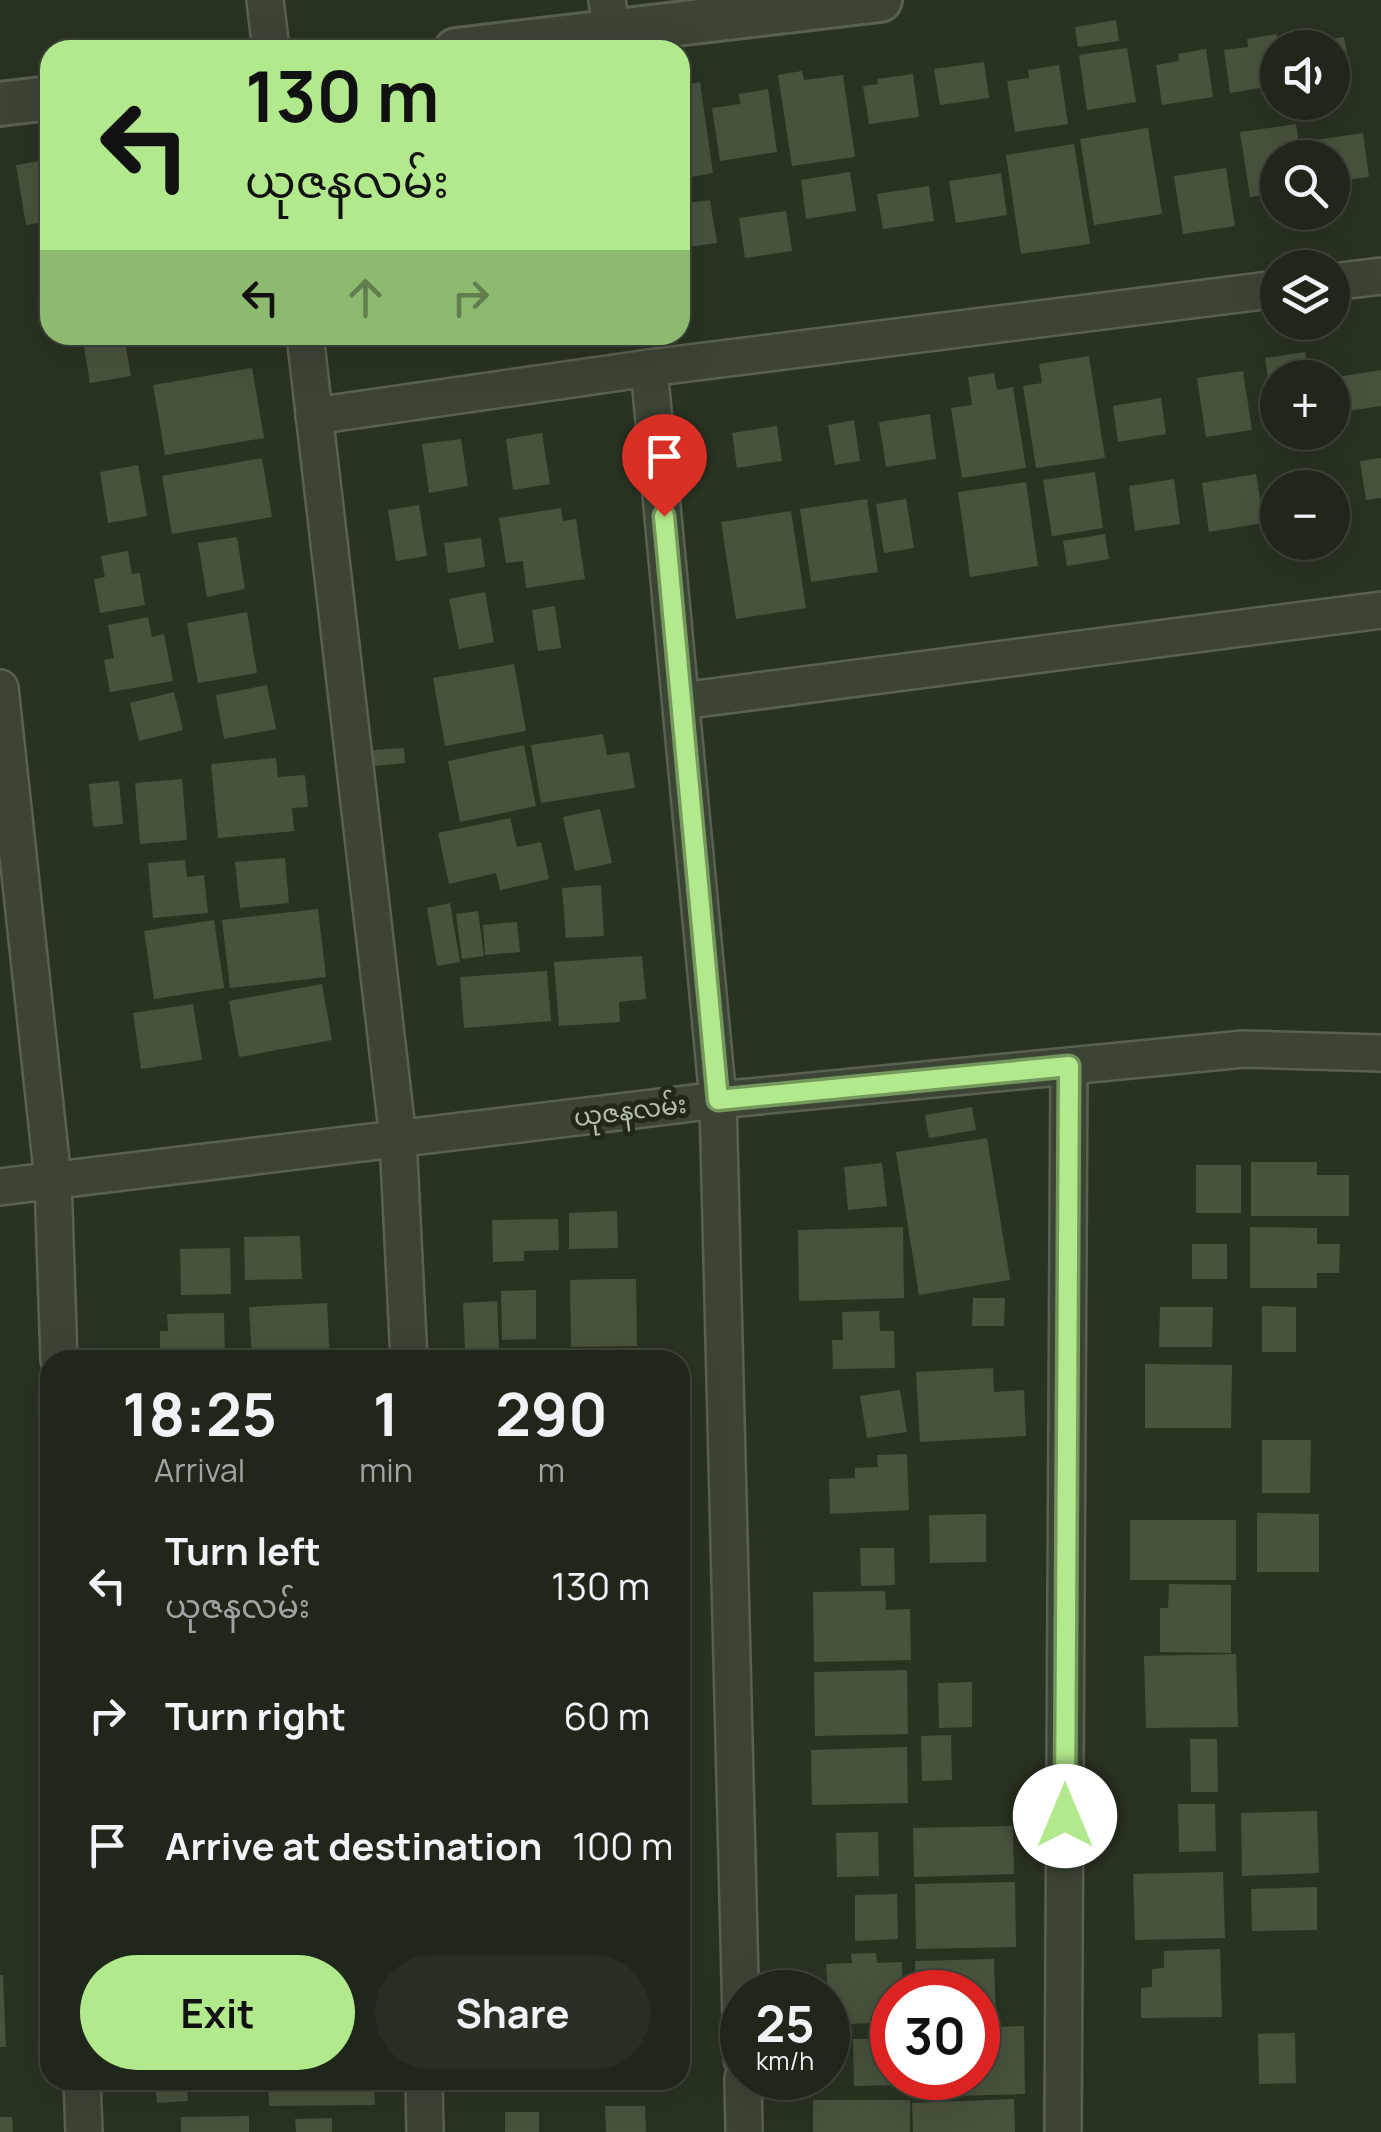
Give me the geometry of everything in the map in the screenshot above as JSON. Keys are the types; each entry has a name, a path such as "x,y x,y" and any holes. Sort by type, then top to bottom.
{"street":[{"path":"265,0 270,40"},
{"path":"501,40 610,16 880,0"},
{"path":"0,104 40,99"},
{"path":"1350,280 1381,276"},
{"path":"314,416 649,368 1260,291"},
{"path":"306,345 398,1139 409,1350"},
{"path":"649,368 718,1100 740,1970"},
{"path":"682,701 1381,610"},
{"path":"0,688 53,1180 59,1350"},
{"name":"ယုဇနလမ်း","path":"0,1187 718,1100 1244,1048 1381,1053"},
{"path":"1063,2132 1069,1066"},
{"path":"82,2090 84,2132"},
{"path":"424,2090 424,2132"},
{"path":"743,2100 744,2132"}],"building":[{"path":"1116,20 1119,41 1078,47 1075,27"},
{"path":"1260,37 1260,88 1230,93 1224,50 1248,47 1247,39"},
{"path":"1127,48 1136,102 1087,110 1079,55"},
{"path":"1206,49 1213,97 1162,105 1156,65 1179,61 1178,54"},
{"path":"984,62 989,98 940,105 934,69"},
{"path":"1059,65 1068,124 1015,132 1007,81 1029,78 1028,70"},
{"path":"802,71 804,80 843,75 855,157 792,166 778,75"},
{"path":"913,74 919,117 869,124 863,86 878,84 877,79"},
{"path":"700,82 713,173 690,177 690,84"},
{"path":"768,89 777,152 720,161 712,108 740,104 739,94"},
{"path":"1296,124 1298,140 1260,140 1260,196 1250,197 1240,132"},
{"path":"1148,128 1162,214 1094,225 1080,139"},
{"path":"1363,133 1369,177 1350,180 1350,140 1316,140"},
{"path":"1074,144 1090,244 1021,254 1006,155"},
{"path":"40,161 40,223 26,225 16,165"},
{"path":"1226,168 1235,226 1183,234 1174,176"},
{"path":"850,172 856,211 806,219 801,180"},
{"path":"1001,173 1007,215 956,223 949,181"},
{"path":"929,186 934,221 883,229 877,194"},
{"path":"710,200 717,243 690,247 690,203"},
{"path":"786,211 792,251 745,258 739,218"},
{"path":"84,345 126,345 131,376 90,383"},
{"path":"1305,352 1306,360 1265,360"},
{"path":"1089,356 1105,458 1036,468 1023,386 1042,383 1039,364"},
{"path":"252,368 264,438 165,455 153,385"},
{"path":"1381,370 1381,406 1350,411 1350,375"},
{"path":"1243,371 1252,430 1206,437 1197,378"},
{"path":"994,373 997,390 1013,387 1026,468 962,478 951,408 972,405 968,377"},
{"path":"1161,398 1166,434 1118,442 1113,406"},
{"path":"930,414 936,459 886,467 879,422"},
{"path":"854,420 860,461 835,465 828,425"},
{"path":"777,426 782,461 737,468 732,433"},
{"path":"542,433 550,484 513,490 506,439"},
{"path":"461,439 468,486 429,493 422,444"},
{"path":"262,458 272,517 172,534 162,476"},
{"path":"1381,458 1381,498 1366,500 1360,461"},
{"path":"138,465 147,516 108,523 100,472"},
{"path":"1095,472 1103,528 1052,536 1043,480"},
{"path":"1256,474 1260,524 1209,532 1202,483"},
{"path":"1174,479 1180,524 1135,531 1129,486"},
{"path":"1026,482 1038,566 970,577 958,492"},
{"path":"867,499 878,572 811,582 800,509"},
{"path":"906,499 914,548 884,553 876,504"},
{"path":"419,505 427,556 396,561 388,510"},
{"path":"561,508 563,521 576,519 585,579 526,588 523,561 506,563 499,518"},
{"path":"791,511 806,608 736,619 721,522"},
{"path":"1105,534 1109,559 1067,566 1063,541"},
{"path":"237,537 245,589 207,597 198,543"},
{"path":"481,538 485,567 448,573 444,543"},
{"path":"128,551 132,574 140,573 145,605 100,613 94,579 105,577 101,556"},
{"path":"485,592 494,642 459,649 449,599"},
{"path":"555,606 561,648 538,651 532,610"},
{"path":"247,612 257,673 198,683 187,623"},
{"path":"148,617 152,637 164,634 173,681 110,692 104,660 114,658 108,625"},
{"path":"514,664 526,731 445,746 433,678"},
{"path":"267,685 276,729 224,739 216,695"},
{"path":"174,692 183,730 139,741 130,703"},
{"path":"603,734 607,755 629,752 635,788 541,803 531,745"},
{"path":"524,745 536,806 460,822 448,761"},
{"path":"404,748 405,763 374,766 373,750"},
{"path":"276,758 278,777 305,775 308,807 292,808 294,831 218,838 211,764"},
{"path":"182,779 187,840 140,844 135,783"},
{"path":"119,781 123,824 93,827 89,784"},
{"path":"600,809 612,863 575,871 563,817"},
{"path":"510,818 517,847 541,842 549,879 500,890 496,873 449,884 438,833"},
{"path":"285,858 289,903 240,908 235,862"},
{"path":"185,860 187,877 204,875 208,913 153,918 148,863"},
{"path":"601,885 604,936 566,938 562,888"},
{"path":"450,903 460,962 437,966 427,908"},
{"path":"318,909 326,977 230,988 222,920"},
{"path":"478,911 484,956 462,959 456,914"},
{"path":"214,920 224,988 154,999 144,931"},
{"path":"517,922 520,952 485,955 483,925"},
{"path":"642,956 646,999 619,1002 620,1022 559,1026 554,962"},
{"path":"547,971 551,1021 464,1028 460,977"},
{"path":"322,984 332,1040 239,1057 229,1001"},
{"path":"193,1004 202,1060 141,1069 133,1013"},
{"path":"972,1107 976,1130 929,1138 925,1115"},
{"path":"987,1138 1010,1280 919,1295 896,1152"},
{"path":"1251,1162 1317,1162 1317,1175 1349,1175 1349,1216 1251,1216"},
{"path":"882,1163 887,1206 848,1210 844,1167"},
{"path":"1196,1165 1241,1165 1241,1213 1196,1213"},
{"path":"617,1211 618,1248 569,1249 569,1213"},
{"path":"558,1219 559,1250 524,1251 524,1261 493,1262 492,1220"},
{"path":"903,1227 904,1298 799,1301 798,1230"},
{"path":"1250,1227 1317,1228 1317,1244 1340,1244 1339,1273 1317,1273 1317,1288 1250,1288"},
{"path":"300,1236 302,1279 245,1280 244,1237"},
{"path":"1192,1244 1227,1244 1227,1279 1192,1279"},
{"path":"230,1248 231,1294 181,1295 180,1249"},
{"path":"636,1279 637,1346 571,1347 570,1280"},
{"path":"536,1290 536,1339 502,1340 501,1291"},
{"path":"973,1298 1005,1298 1004,1326 972,1326"},
{"path":"497,1301 499,1348 465,1349 463,1303"},
{"path":"327,1303 329,1350 251,1350 249,1307"},
{"path":"1262,1306 1296,1307 1296,1352 1262,1352"},
{"path":"1160,1307 1213,1307 1212,1347 1159,1347"},
{"path":"879,1311 880,1331 894,1331 895,1368 833,1369 832,1340 843,1340 842,1312"},
{"path":"224,1313 225,1350 160,1350 160,1331 168,1331 167,1314"},
{"path":"1145,1364 1232,1365 1231,1428 1145,1428"},
{"path":"993,1368 994,1392 1024,1390 1026,1436 920,1442 916,1372"},
{"path":"900,1390 907,1432 867,1438 860,1396"},
{"path":"1262,1440 1311,1440 1310,1493 1262,1493"},
{"path":"907,1454 909,1510 830,1514 829,1479 855,1478 855,1468 878,1467 877,1455"},
{"path":"1257,1513 1319,1514 1319,1572 1257,1572"},
{"path":"986,1514 986,1562 930,1563 929,1515"},
{"path":"1130,1520 1236,1520 1236,1580 1130,1580"},
{"path":"860,1548 894,1548 895,1585 861,1586"},
{"path":"1169,1584 1231,1585 1231,1653 1160,1652 1160,1608 1168,1608"},
{"path":"885,1591 886,1610 910,1609 911,1660 814,1662 813,1592"},
{"path":"1236,1654 1238,1727 1146,1728 1144,1656"},
{"path":"907,1670 908,1734 815,1736 814,1672"},
{"path":"972,1682 972,1727 939,1728 938,1683"},
{"path":"951,1735 952,1780 922,1781 921,1736"},
{"path":"1190,1739 1217,1739 1218,1792 1191,1792"},
{"path":"907,1747 908,1803 812,1805 811,1750"},
{"path":"1178,1804 1215,1804 1216,1851 1179,1852"},
{"path":"1317,1811 1319,1873 1242,1876 1241,1813"},
{"path":"1013,1826 1014,1874 914,1877 913,1828"},
{"path":"878,1832 879,1876 837,1877 836,1833"},
{"path":"1223,1872 1225,1938 1135,1940 1133,1874"},
{"path":"1015,1882 1016,1947 916,1949 915,1884"},
{"path":"1317,1887 1317,1930 1252,1931 1251,1889"},
{"path":"897,1894 898,1939 855,1941 855,1895"},
{"path":"1220,1949 1222,2017 1141,2018 1141,1988 1152,1987 1152,1969 1164,1968 1164,1951"},
{"path":"876,1953 877,1963 902,1962 902,1970 870,1970 870,2023 850,2024 850,1970 826,1970 826,1964 852,1963 851,1954"},
{"path":"994,1959 994,1970 915,1970 915,1961"},
{"path":"3,1975 6,2047 0,2047"},
{"path":"1024,2026 1025,2094 1000,2095 1000,2027"},
{"path":"1295,2033 1296,2083 1259,2084 1258,2034"},
{"path":"853,2039 870,2039 870,2086 854,2086"},
{"path":"156,2090 187,2090 188,2101 157,2103"},
{"path":"268,2090 374,2090 375,2105 269,2106"},
{"path":"1014,2099 1015,2132 913,2132 912,2103"},
{"path":"813,2100 910,2100 910,2132 813,2132"},
{"path":"605,2106 645,2106 646,2132 606,2132"},
{"path":"505,2112 539,2112 539,2132 505,2132"},
{"path":"249,2116 249,2132 181,2132 181,2117"},
{"path":"0,2117 12,2117 13,2132 0,2132"},
{"path":"332,2118 332,2132 296,2132 295,2119"}],"route":[{"path":"664,516 718,1100 1069,1066 1065,1816"}]}
